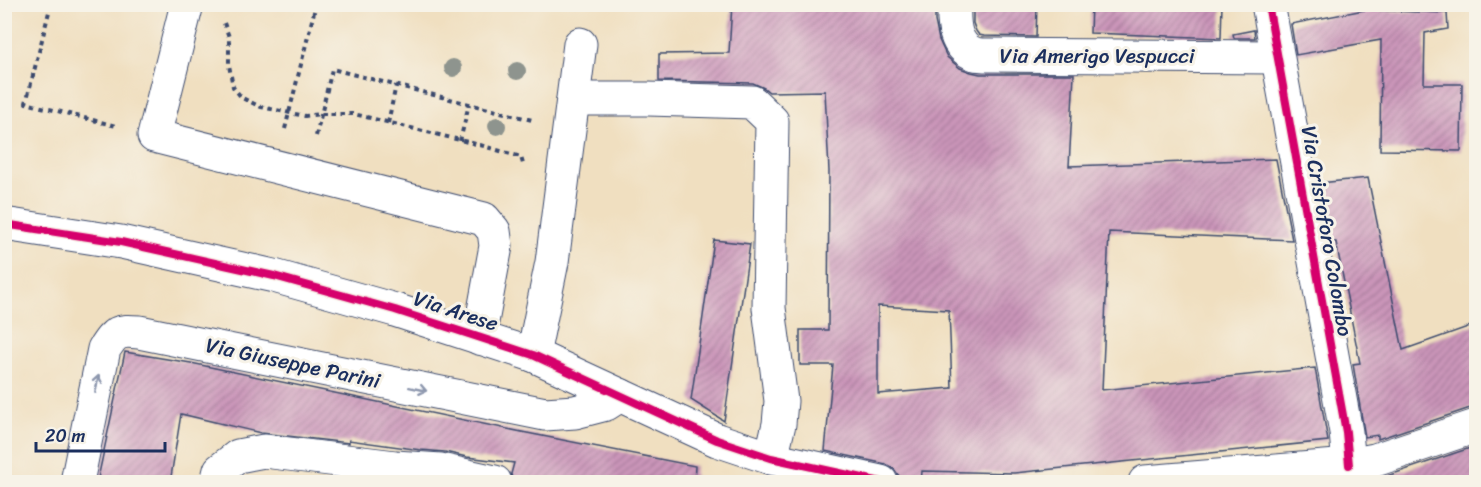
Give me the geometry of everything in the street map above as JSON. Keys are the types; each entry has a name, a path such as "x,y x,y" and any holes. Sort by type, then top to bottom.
{"street":[{"path":"187,4 154,136 484,219 494,231 496,246 479,338"},
{"name":"Via Amerigo Vespucci","path":"954,4 953,19 956,35 963,46 974,53 989,56 1277,57"},
{"name":"Via Cristoforo Colombo","path":"1268,4 1346,432 1349,474"},
{"path":"533,355 552,262 580,44"},
{"path":"574,99 752,102 772,122 769,308 780,401 779,424 771,458"},
{"name":"Via Arese","path":"4,224 121,242 274,276 395,310 533,355 717,440 771,458 881,483"},
{"name":"Via Giuseppe Parini","path":"77,483 104,349 113,336 125,331 545,414 575,412 606,404 620,395"},
{"path":"1145,483 1170,479 1349,474 1375,460 1476,426"},
{"path":"217,483 220,470 238,456 264,451 395,467 441,470 495,483"},
{"path":"363,483 395,467"}],"path":[{"path":"51,4 26,104 154,136"},
{"path":"276,166 316,4"},
{"path":"223,20 229,37 229,65 233,87 242,98 261,107 305,116 354,114 521,158 525,168"},
{"path":"307,174 332,69 539,121"},
{"path":"387,123 396,85"},
{"path":"460,141 469,104"}],"building":[{"path":"732,4 935,4 935,21 939,40 947,57 960,68 980,74 1074,74 1069,166 1276,159 1292,240 1109,232 1102,390 1315,368 1328,441 1014,473 922,471 921,483 899,483 899,476 886,464 825,451 833,365 800,365 800,330 828,330 829,171 825,91 769,92 753,83 659,81 659,54 729,53","holes":["878,306 949,310 952,388 878,394"]},
{"path":"973,4 1037,4 1036,37 979,35 973,23"},
{"path":"1091,4 1222,4 1221,38 1090,33"},
{"path":"1364,10 1447,13 1448,29 1425,33 1424,84 1462,84 1461,151 1380,150 1381,40 1296,55 1291,24"},
{"path":"1254,30 1255,38 1234,38 1233,34"},
{"path":"1368,178 1403,350 1476,324 1476,408 1470,408 1378,439 1378,435 1365,437 1353,364 1360,363 1336,242 1330,242 1320,183"},
{"path":"714,240 750,244 724,421 691,400"},
{"path":"125,352 191,363 695,466 694,483 513,483 511,474 514,463 349,440 349,443 261,433 181,414 170,483 97,483"},
{"path":"1476,446 1476,483 1378,483 1378,479"}],"cycle path":[{"path":"1268,4 1346,432 1349,465"},
{"path":"4,224 121,242 274,276 395,310 533,355 717,440 771,458 881,482"}]}
